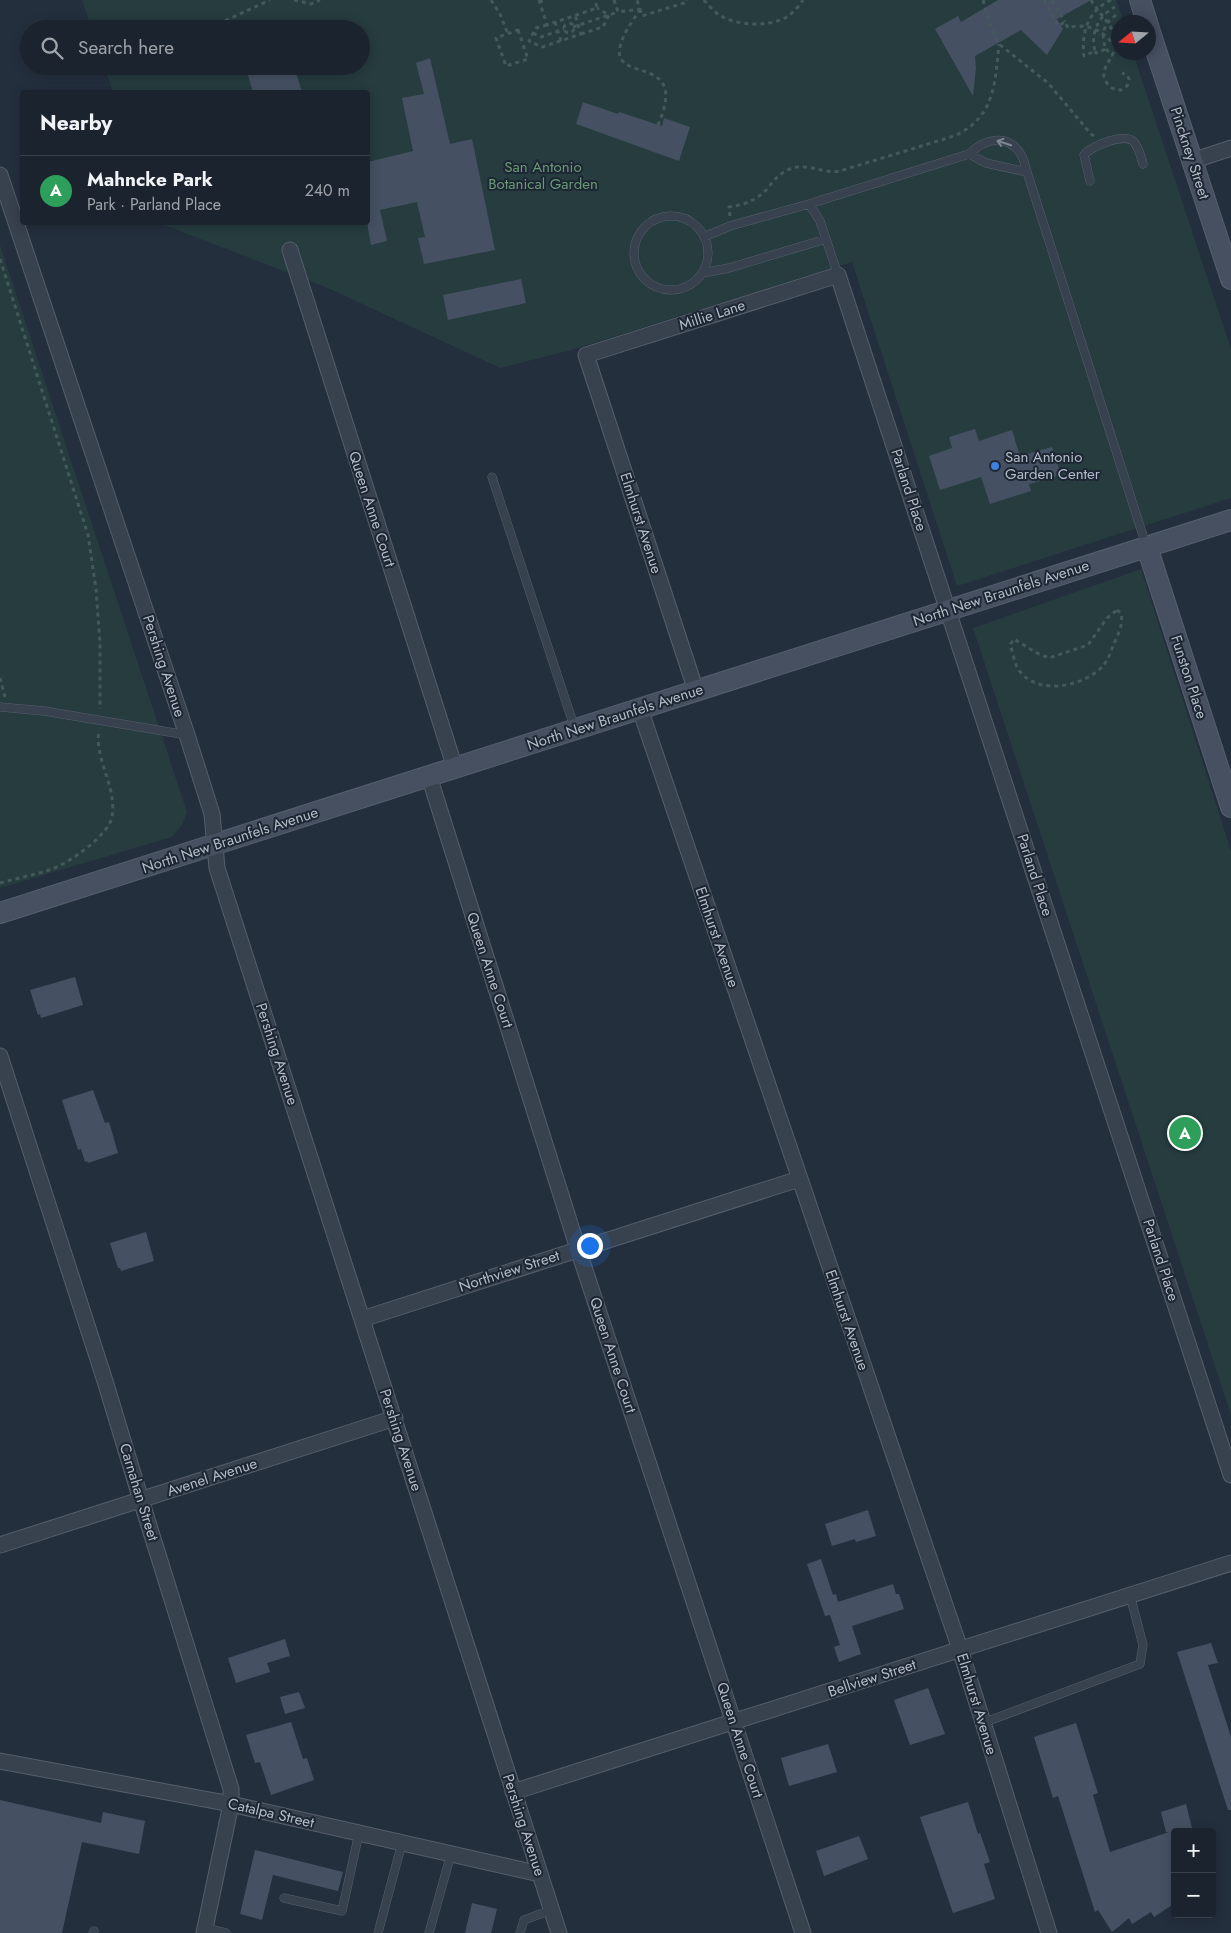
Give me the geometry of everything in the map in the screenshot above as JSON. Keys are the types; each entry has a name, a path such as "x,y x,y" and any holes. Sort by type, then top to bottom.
{"street":[{"path":"1140,0 1145,15"},
{"name":"Pinckney Street","path":"1156,51 1231,279"},
{"path":"1192,161 1231,148"},
{"name":"Pershing Avenue","path":"0,175 187,735 212,814 218,868 559,1933"},
{"name":"Queen Anne Court","path":"290,250 455,768"},
{"name":"Millie Lane","path":"586,355 838,275"},
{"name":"Parland Place","path":"838,275 1231,1475"},
{"name":"Elmhurst Avenue","path":"586,355 696,691"},
{"name":"North New Braunfels Avenue","path":"0,913 1231,520"},
{"name":"Funston Place","path":"1147,547 1231,807"},
{"name":"Elmhurst Avenue","path":"640,709 960,1649 1049,1933"},
{"name":"Queen Anne Court","path":"429,776 578,1249 803,1933"},
{"name":"Carnahan Street","path":"0,1056 105,1381 231,1789 231,1804 205,1930"},
{"name":"Northview Street","path":"362,1318 799,1179"},
{"name":"Avenel Avenue","path":"0,1545 395,1418"},
{"name":"Bellview Street","path":"513,1792 1231,1563"},
{"name":"Catalpa Street","path":"0,1761 231,1804 540,1874"}],"lane":[{"path":"1090,181 1084,155 1094,147 1127,138 1133,141 1143,164"},
{"path":"704,237 730,226 809,204 969,154 989,140 1002,141 1014,146 1021,154 1027,172 1147,547"},
{"path":"969,154 986,163 1027,172"},
{"path":"809,204 820,221 838,275"},
{"path":"675,216 687,219 697,227 704,237 708,255 702,273 694,282 683,288 672,290 660,288 649,283 641,274 636,264 634,252 636,240 642,230 651,222 662,217 675,216"},
{"path":"702,273 729,268 826,239"},
{"path":"492,477 575,730"},
{"path":"4,707 100,720 187,735"},
{"path":"983,1723 1140,1664 1143,1644 1130,1595"},
{"path":"284,1898 342,1911 359,1833"},
{"path":"378,1933 402,1843"},
{"path":"428,1933 451,1854"},
{"path":"520,1933 524,1920 551,1910"},
{"path":"205,1930 226,1933"}],"path":[{"path":"227,20 270,0"},
{"path":"294,0 311,4 320,0"},
{"path":"491,0 500,14 508,34"},
{"path":"544,0 539,1 547,24"},
{"path":"595,0 597,8 609,15"},
{"path":"614,0 618,12"},
{"path":"637,0 642,16 687,2 687,0"},
{"path":"704,0 721,16 738,22 750,23 778,20 788,16 803,0"},
{"path":"983,0 990,25 999,44 1048,83 1091,134 1098,137"},
{"path":"1044,0 1058,26 1065,22"},
{"path":"1052,0 1068,28 1086,27 1095,29 1111,43"},
{"path":"1091,0 1111,28"},
{"path":"1095,51 1084,56 1082,45 1086,27 1097,9 1111,0"},
{"path":"1095,51 1093,41 1095,29 1102,17 1115,7"},
{"path":"523,43 528,41 536,28 597,8"},
{"path":"564,29 567,33 570,33 578,25 618,12 640,9"},
{"path":"640,9 623,39 620,57 630,67 657,76 662,81 666,92 666,102 658,125"},
{"path":"1111,54 1106,49 1103,34 1107,23 1118,14"},
{"path":"575,15 581,34"},
{"path":"528,41 542,47 561,41 603,27 609,15"},
{"path":"555,22 561,41"},
{"path":"537,45 541,37 564,29 564,26 568,23 574,27"},
{"path":"518,30 528,59 506,66 496,38 508,34 518,30"},
{"path":"533,33 541,37"},
{"path":"730,226 729,207 740,206 754,200 782,173 792,168 802,166 824,172 840,171 966,131 980,118 994,91 999,44"},
{"path":"1095,51 1096,54 1106,49"},
{"path":"1111,59 1104,70 1105,81 1113,89 1124,88 1128,83 1127,75 1122,73"},
{"path":"0,259 88,535 97,598 100,644 100,720 98,737 102,765 112,798 112,819 100,836 80,853 54,868 0,883"},
{"path":"1117,610 1121,613 1122,620 1107,661 1099,670 1086,678 1063,687 1030,681 1018,668 1010,645 1014,639 1049,658 1088,645 1107,618 1117,610"},
{"path":"0,678 4,707"}],"green space":[{"name":"San Antonio Botanical Garden","path":"82,0 1116,0 1121,15 1111,15 1111,60 1135,60 1231,349 1231,498 957,586 852,262 571,350 500,368 328,288 164,225 370,225 370,90 112,90 107,75 370,75 370,20 89,20"},
{"path":"0,245 187,812 182,825 172,837 0,888"},
{"path":"1141,569 1231,851 1231,1415 973,628"}],"building":[{"path":"998,0 1091,0 1057,19 1063,29 1047,55 1021,30 975,56 976,68 973,96 935,29 958,16 961,22"},
{"path":"430,58 450,144 472,139 495,250 424,264 418,238 425,237 417,202 380,210 387,241 371,245 368,229 368,225 370,225 370,162 413,151 402,98 424,94 416,63"},
{"path":"248,75 297,75 301,90 252,90"},
{"path":"583,102 662,126 664,118 690,127 679,161 576,124"},
{"path":"521,279 526,303 448,320 443,295"},
{"name":"San Antonio Garden Center","path":"975,429 979,441 1012,430 1020,456 1052,447 1061,475 1029,484 1031,491 990,504 981,477 940,490 929,456 952,448 949,437"},
{"path":"75,977 83,1005 41,1018 40,1014 38,1015 30,990"},
{"path":"93,1090 105,1123 109,1122 118,1153 88,1163 87,1161 85,1162 81,1149 78,1150 62,1100"},
{"path":"146,1232 154,1261 121,1271 118,1268 110,1243"},
{"path":"868,1510 876,1536 856,1542 855,1539 832,1546 825,1524"},
{"path":"821,1559 833,1595 836,1594 838,1602 893,1584 904,1609 852,1626 861,1654 839,1662 834,1647 840,1645 830,1615 825,1616 807,1564"},
{"path":"285,1639 290,1656 267,1663 270,1672 236,1683 228,1658"},
{"path":"1211,1643 1218,1663 1208,1665 1231,1737 1231,1810 1228,1810 1177,1652"},
{"path":"928,1688 945,1734 910,1745 894,1700"},
{"path":"299,1692 305,1708 285,1714 280,1697"},
{"path":"291,1722 303,1759 307,1758 314,1780 271,1795 260,1762 255,1763 246,1735"},
{"path":"1076,1723 1098,1793 1093,1795 1110,1852 1169,1832 1166,1832 1161,1812 1186,1804 1192,1828 1171,1828 1171,1906 1154,1917 1151,1912 1132,1924 1129,1918 1112,1932 1098,1910 1095,1912 1058,1796 1053,1798 1034,1737"},
{"path":"828,1744 837,1772 789,1786 781,1758"},
{"path":"0,1800 101,1823 103,1812 145,1821 139,1854 82,1842 62,1933 0,1933"},
{"path":"968,1802 978,1834 980,1833 990,1862 984,1864 995,1899 953,1913 920,1817"},
{"path":"859,1836 868,1859 824,1876 816,1851"},
{"path":"255,1850 343,1872 338,1891 273,1875 262,1920 240,1914"},
{"path":"472,1903 497,1909 491,1933 465,1933"}],"place":[{"name":"San Antonio Garden Center","path":"995,466"},
{"name":"Mahncke Park","path":"1185,1133"}]}
